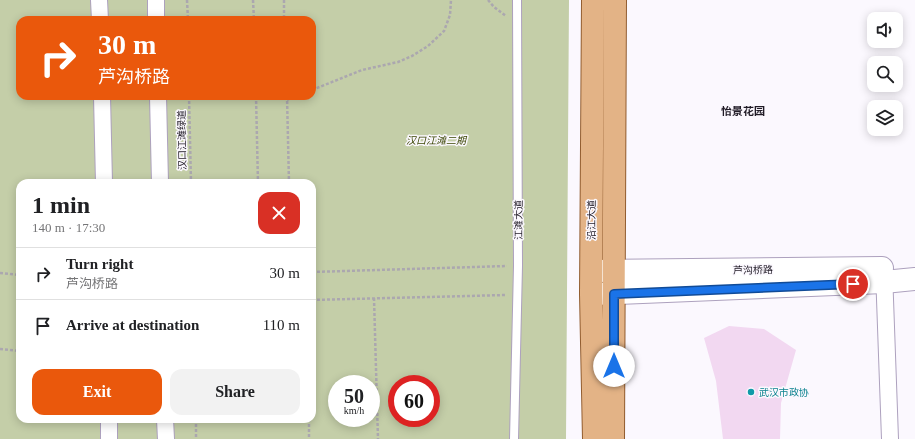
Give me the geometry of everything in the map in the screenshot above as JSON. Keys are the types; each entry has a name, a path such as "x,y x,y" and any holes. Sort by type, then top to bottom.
{"main road":[{"name":"沿江大道","path":"593,0 591,294 594,439"},
{"path":"613,439 614,0"},
{"name":"芦沟桥路","path":"591,294 614,294 884,275 915,264"},
{"name":"芦沟桥路","path":"591,271 884,275 915,279"}],"street":[{"path":"99,0 100,16"},
{"path":"156,0 156,16"},
{"path":"102,100 104,179"},
{"path":"158,100 160,179"},
{"path":"884,275 890,439"},
{"path":"109,423 109,439"},
{"path":"165,423 166,439"}],"lane":[{"name":"江滩大道","path":"514,439 518,266 518,0"}],"path":[{"path":"187,0 188,16"},
{"path":"254,0 254,16"},
{"path":"284,0 284,16"},
{"path":"316,88 362,70 398,62 412,56 428,46 444,31 450,15 451,0"},
{"path":"488,0 502,13 517,23"},
{"name":"汉口江滩绿道","path":"189,100 191,179"},
{"path":"256,100 258,179"},
{"path":"287,100 289,179"},
{"path":"316,272 518,266"},
{"path":"0,273 16,275"},
{"path":"316,300 517,294"},
{"path":"374,298 378,439"},
{"path":"0,349 16,351"},
{"path":"196,423 196,439"},
{"path":"309,423 309,439"}],"green space":[{"name":"汉口江滩二期","path":"0,0 569,0 566,439 0,439"}],"building":[{"name":"武汉市政协","path":"729,326 764,329 796,350 781,403 780,439 723,439 716,381 704,338"}],"place":[{"name":"武汉市政协","path":"751,392"}],"district":[{"name":"怡景花园","path":"743,111"}],"route":[{"path":"614,366 614,294 853,284"}]}
